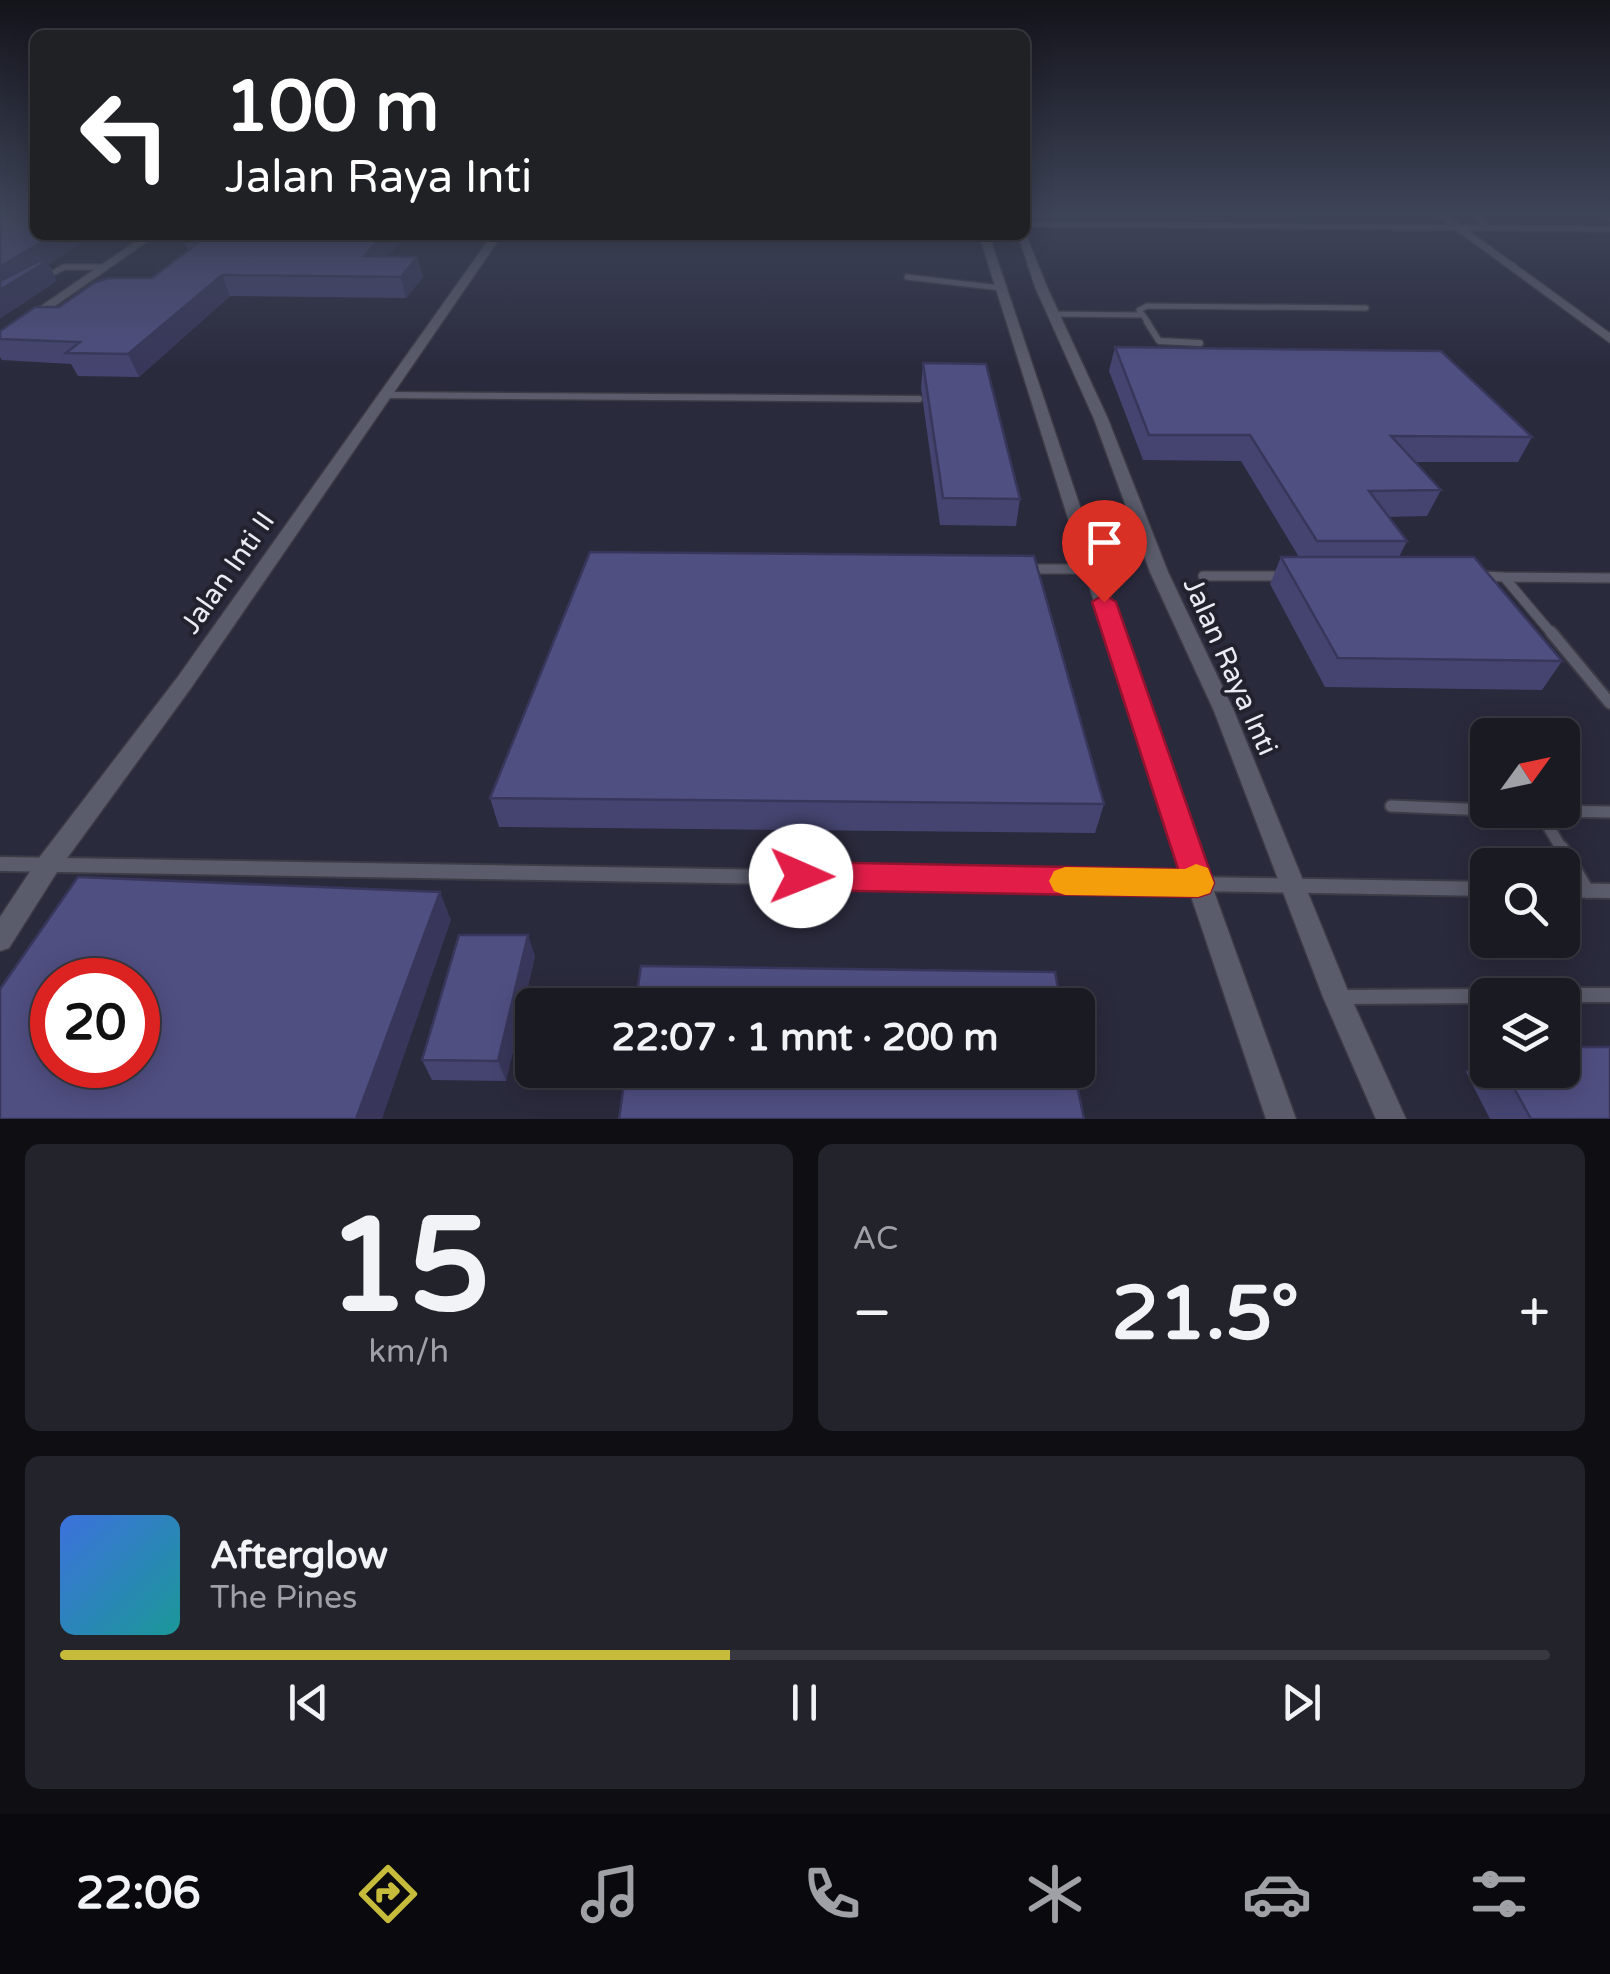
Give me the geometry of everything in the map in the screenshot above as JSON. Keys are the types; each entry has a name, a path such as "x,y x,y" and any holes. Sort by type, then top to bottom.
{"street":[{"path":"0,340 108,265"},
{"name":"Jalan Inti II","path":"0,939 48,865 184,683 476,265"},
{"path":"993,265 1198,883 1282,1119"},
{"name":"Jalan Raya Inti","path":"1034,265 1101,419 1159,572 1224,711 1337,998 1391,1119"},
{"path":"1510,265 1610,339"}],"lane":[{"path":"32,284 62,267 105,267"},
{"path":"906,278 1000,288"},
{"path":"1200,343 1160,341 1139,310 1147,306 1366,308"},
{"path":"1053,314 1143,315"},
{"path":"384,395 918,400"},
{"path":"1018,569 1093,569"},
{"path":"1203,576 1300,576"},
{"path":"1471,576 1610,578"},
{"path":"1504,577 1610,703"},
{"path":"1391,806 1470,809"},
{"path":"1580,812 1610,812"},
{"path":"1549,828 1587,890"},
{"path":"0,864 1470,889"},
{"path":"1580,890 1610,891"},
{"path":"1580,995 1610,995"},
{"path":"1337,998 1470,996"}],"shaded area":[{"path":"0,265 1610,265 1610,1119 0,1119"}],"building":[{"path":"31,265 40,265 0,290 0,281"},
{"path":"169,265 410,265 401,277 222,275 128,354 66,353 80,342 0,339 0,331 35,307 59,307 95,282 109,278 152,278"},
{"path":"1115,347 1441,351 1532,437 1391,436 1441,490 1369,491 1407,541 1317,541 1250,435 1149,435"},
{"path":"923,363 986,364 1020,499 943,498"},
{"path":"590,552 1034,556 1104,804 490,798"},
{"path":"1281,557 1474,557 1562,661 1338,658"},
{"path":"78,877 440,892 356,1119 0,1119 0,989"},
{"path":"459,935 528,935 498,1061 422,1060"},
{"path":"641,966 1055,972 1058,988 638,988"},
{"path":"1580,1047 1610,1047 1610,1119 1531,1119 1514,1088 1580,1088"},
{"path":"623,1088 1078,1088 1084,1119 619,1119"}],"slow traffic":[{"path":"1065,881 1198,883 1196,878"}],"route":[{"path":"801,876 1198,883 1104,602"}]}
